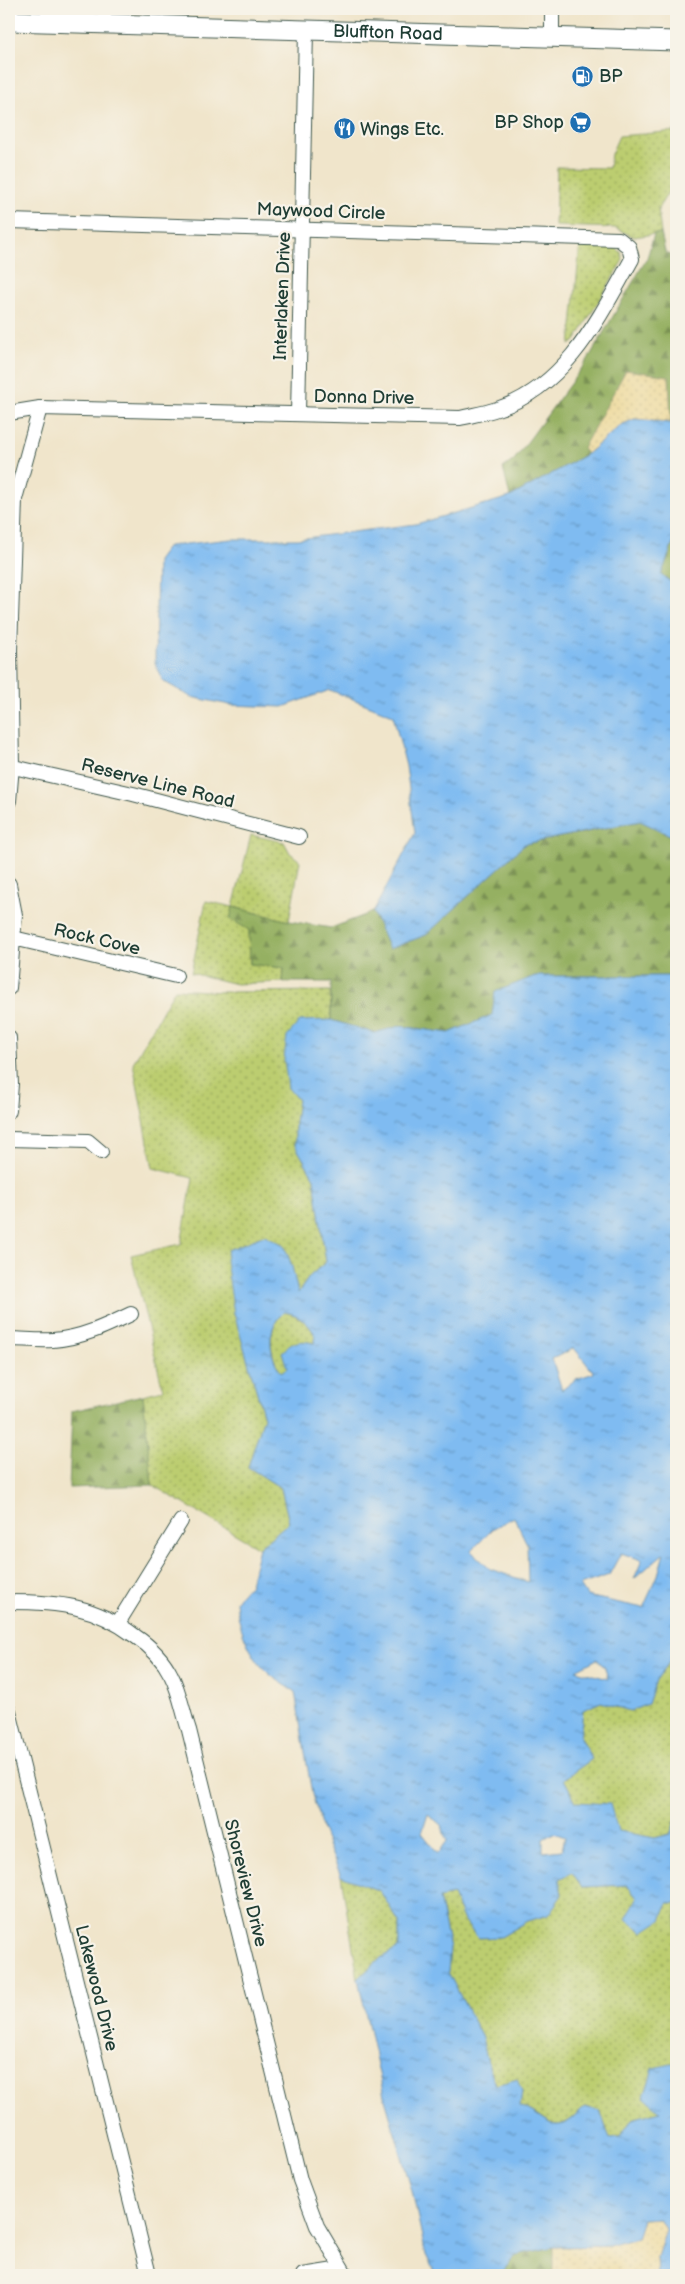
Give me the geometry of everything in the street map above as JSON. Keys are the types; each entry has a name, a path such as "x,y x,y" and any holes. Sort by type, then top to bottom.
{"main road":[{"name":"Bluffton Road","path":"9,21 676,41"}],"street":[{"path":"552,9 552,37"},
{"name":"Interlaken Drive","path":"298,414 306,30"},
{"name":"Maywood Circle","path":"9,220 619,239 629,247"},
{"name":"Donna Drive","path":"9,413 40,408 460,418 498,409 518,400 541,385 574,355 594,328 632,259 629,247"},
{"path":"9,801 12,496 40,408"},
{"name":"Reserve Line Road","path":"10,766 133,794 298,837"},
{"path":"9,884 15,914 11,938 9,988"},
{"name":"Rock Cove","path":"11,938 176,976"},
{"path":"9,1038 11,1084 9,1111"},
{"path":"9,1139 88,1141 101,1152"},
{"path":"9,1339 52,1340 76,1337 98,1330 131,1314"},
{"path":"118,1623 181,1521"},
{"name":"Shoreview Drive","path":"9,1602 54,1603 76,1606 118,1623 148,1645 172,1676 189,1730 300,2180 317,2226 344,2272"},
{"name":"Lakewood Drive","path":"9,1711 149,2275"},
{"path":"303,2275 344,2272"}],"green space":[{"path":"676,131 676,179 658,209 661,233 634,237 615,228 555,226 557,167 609,168 611,154 619,136"},
{"path":"661,233 665,252 676,258 676,424 671,422 669,376 583,448 587,454 510,497 503,468 514,460 587,361 647,258 654,234"},
{"path":"580,246 615,247 621,252 623,260 575,341 570,345"},
{"path":"676,536 676,580 674,584 661,575"},
{"path":"641,821 676,838 676,976 534,976 492,1015 449,1033 400,1026 374,1033 331,1020 331,982 283,982 284,968 250,964 249,930 230,919 233,907 289,921 331,928 373,912 390,948 426,935 525,844"},
{"path":"251,835 284,842 290,853 300,861 289,921 233,907"},
{"path":"206,901 233,907 249,930 250,964 284,968 283,982 236,984 191,973"},
{"path":"175,989 222,992 330,991 331,1020 300,1021 288,1087 298,1100 295,1145 314,1178 326,1262 310,1276 297,1294 292,1266 284,1245 265,1236 228,1250 234,1313 264,1417 248,1467 281,1488 289,1522 259,1548 152,1485 143,1395 163,1390 131,1255 181,1244 193,1178 153,1168 133,1063"},
{"path":"284,1312 295,1315 303,1320 316,1337 314,1343 303,1341 287,1368 281,1373 274,1358 271,1341 274,1325"},
{"path":"143,1395 152,1485 69,1488 72,1411"},
{"path":"674,1656 676,1656 676,1820 670,1834 655,1838 617,1831 576,1802 564,1779 592,1759 580,1738 583,1710 601,1702 630,1711 648,1704 656,1680"},
{"path":"572,1872 582,1887 627,1885 637,1898 661,1920 668,1903 676,1903 676,2063 661,2111 632,2119 620,2138 610,2139 600,2111 585,2107 565,2123 552,2124 520,2106 522,2092 497,2086 489,2067 482,2038 448,1972 450,1948 439,1897 453,1895 464,1921 478,1938 501,1937 528,1921 548,1915 559,1879"},
{"path":"341,1876 380,1891 399,1922 399,1948 379,1959 358,1979"},
{"path":"553,2247 553,2275 500,2275 516,2255"}],"sand":[{"path":"626,370 669,376 671,422 634,419 621,425 587,454 583,448"},
{"path":"659,2218 666,2230 657,2257 658,2275 553,2275 553,2247 609,2246 643,2219"}],"water":[{"path":"635,419 676,424 676,536 661,575 674,584 676,580 676,838 640,821 525,844 426,935 389,949 373,912 415,833 406,766 393,715 330,690 283,707 230,705 191,697 163,681 155,663 157,561 168,546 231,539 297,539 416,524 510,497 587,454 621,425"},
{"path":"535,976 676,976 676,1656 674,1656 656,1680 648,1704 630,1711 601,1702 583,1710 580,1738 592,1759 564,1779 576,1802 610,1804 618,1831 655,1838 670,1834 676,1820 676,1903 668,1903 661,1920 643,1932 626,1919 637,1898 627,1885 582,1887 572,1872 559,1879 562,1895 548,1915 528,1921 501,1937 478,1938 464,1921 453,1895 439,1898 450,1948 448,1972 482,2038 489,2067 496,2085 517,2079 522,2092 520,2106 552,2124 565,2123 585,2107 600,2111 610,2139 620,2138 632,2119 660,2111 644,2097 653,2068 676,2063 676,2275 658,2275 657,2257 666,2230 659,2218 643,2219 637,2238 609,2246 553,2247 516,2255 500,2275 436,2275 426,2255 412,2191 384,2096 358,1979 379,1959 399,1948 399,1922 380,1891 341,1876 325,1838 312,1794 295,1692 269,1674 254,1656 241,1628 237,1609 236,1600 250,1584 259,1548 289,1522 281,1488 248,1467 264,1417 234,1313 226,1260 228,1250 265,1235 284,1245 292,1266 298,1293 310,1276 326,1262 314,1178 295,1145 298,1100 288,1088 284,1059 287,1036 300,1021 331,1020 374,1033 400,1026 449,1033 492,1015 495,992","holes":["284,1312 295,1315 307,1323 316,1337 314,1343 296,1342 282,1352 287,1368 281,1372 271,1350 272,1333 278,1318","574,1348 594,1373 576,1379 562,1390 552,1359","514,1517 527,1544 528,1582 490,1569 471,1551 494,1528","621,1553 642,1560 634,1579 664,1553 658,1575 643,1608 587,1596 580,1585 609,1575","597,1659 605,1668 608,1679 576,1670","428,1814 441,1825 447,1841 438,1853 422,1833","554,1833 565,1837 562,1850 543,1852 543,1839"]}],"place":[{"name":"BP","path":"583,76"},
{"name":"BP Shop","path":"580,122"},
{"name":"Wings Etc.","path":"344,129"}]}
